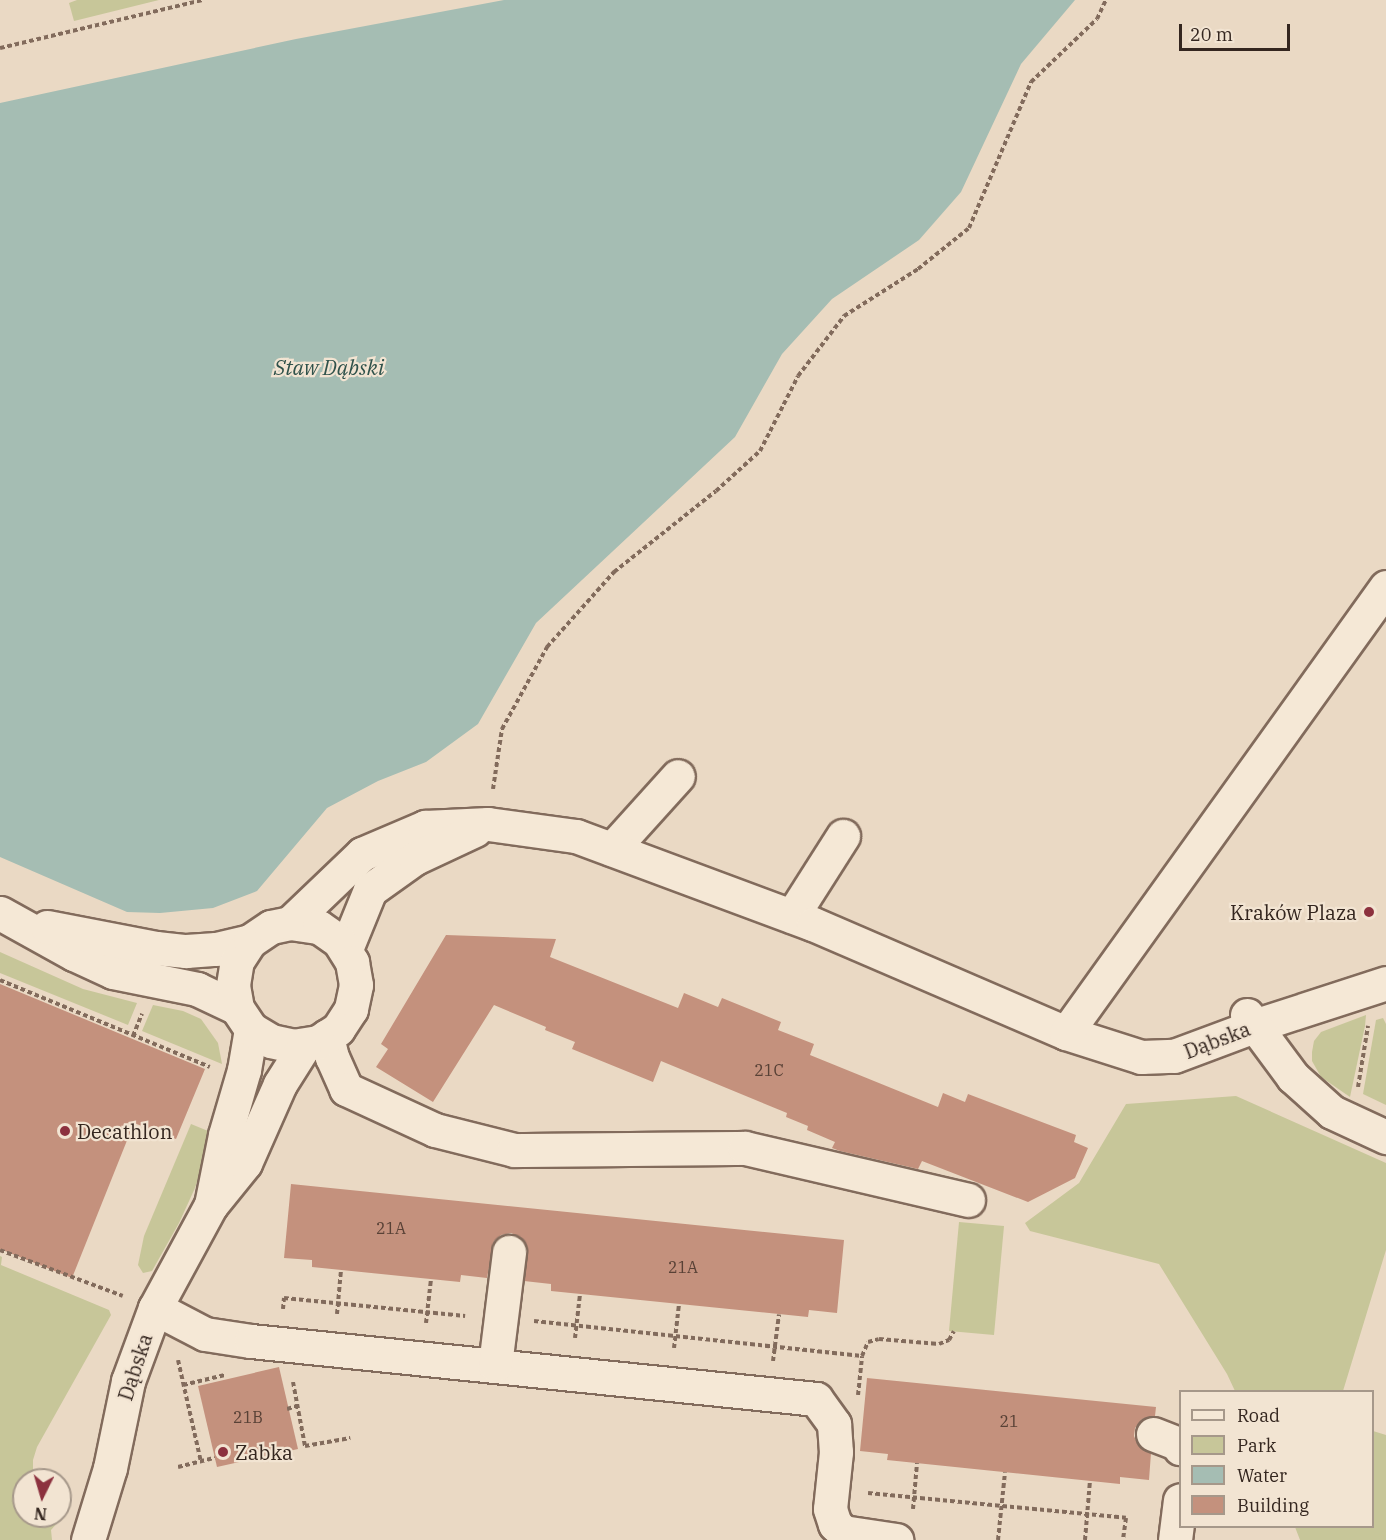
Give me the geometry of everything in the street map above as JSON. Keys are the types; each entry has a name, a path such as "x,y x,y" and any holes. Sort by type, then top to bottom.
{"street":[{"path":"1066,1033 1386,587"},
{"path":"612,849 678,776"},
{"path":"346,949 370,890 415,858 488,824"},
{"name":"Dąbska","path":"290,923 362,854 425,827 488,824 576,836 792,916 1066,1033 1141,1057 1174,1056 1252,1020 1378,986"},
{"path":"792,916 843,836"},
{"path":"11,917 176,950 216,949 250,941 271,927 290,923 319,927 346,949 352,962 356,985 351,1009 338,1029 315,1041 280,1084 245,1162 211,1205"},
{"path":"11,917 74,954 113,972 196,989 244,1018 271,1041 315,1041 332,1057 346,1089 435,1130 514,1150 745,1148 968,1200"},
{"path":"211,1205 225,1136 244,1070 244,1018 232,985 237,961 250,941"},
{"path":"1252,1020 1293,1077 1332,1112 1386,1137"},
{"name":"Dąbska","path":"88,1540 110,1468 128,1381 155,1308 211,1205"},
{"path":"497,1350 508,1252"},
{"path":"155,1308 205,1334 423,1358 497,1350 572,1373 816,1399 834,1424 836,1452 830,1509 835,1524 843,1532 852,1534 904,1529"},
{"path":"1175,1540 1179,1508"}],"path":[{"path":"0,48 203,0"},
{"path":"494,779 502,729 547,647 614,572 716,491 760,451 798,376 844,316 918,269 969,228 1031,82 1097,19 1106,0"},
{"path":"0,980 215,1070"},
{"path":"1356,1098 1370,1015 1378,986"},
{"path":"133,1036 144,1008"},
{"path":"0,1250 95,1286"},
{"path":"333,1349 341,1270"},
{"path":"423,1358 431,1279"},
{"path":"572,1373 580,1294"},
{"path":"350,1438 305,1446 285,1344 284,1298 480,1318 478,1334 497,1350 523,1339 526,1320 862,1356"},
{"path":"671,1382 679,1304"},
{"path":"770,1393 778,1314"},
{"path":"858,1401 862,1356 868,1342 873,1340 939,1344 949,1340 954,1331"},
{"path":"176,1353 201,1462"},
{"path":"183,1385 234,1373"},
{"path":"287,1408 297,1406"},
{"path":"178,1467 215,1458"},
{"path":"904,1529 914,1497 917,1463"},
{"path":"998,1540 1005,1472"},
{"path":"1085,1540 1090,1481"},
{"path":"860,1493 1126,1518 1123,1540"}],"green space":[{"path":"77,0 159,0 74,21 69,3"},
{"path":"0,952 83,989 137,1003 128,1025 0,973"},
{"path":"153,1005 183,1011 201,1019 218,1043 222,1064 142,1031"},
{"path":"1366,1015 1350,1097 1321,1077 1312,1061 1314,1041 1321,1032"},
{"path":"1383,1018 1386,1024 1386,1105 1363,1094 1376,1020"},
{"path":"1236,1096 1386,1163 1386,1250 1343,1390 1235,1390 1159,1264 1030,1231 1025,1223 1079,1183 1126,1104"},
{"path":"191,1124 213,1133 195,1188 179,1223 152,1271 143,1273 138,1265 144,1236"},
{"path":"959,1222 1004,1226 994,1335 949,1331"},
{"path":"0,1256 2,1257 1,1265 109,1310 111,1315 37,1447 33,1468 12,1468 12,1528 53,1528 52,1540 0,1540"},
{"path":"1374,1431 1386,1435 1386,1540 1300,1540 1295,1528 1374,1528"}],"water":[{"name":"Staw Dąbski","path":"504,0 1075,0 1021,64 961,192 919,240 832,299 782,354 735,437 536,623 478,724 426,762 378,781 327,808 257,891 213,908 160,913 127,912 0,857 0,103 296,39"}],"building":[{"path":"446,935 556,939 550,957 678,1008 684,993 718,1007 722,998 781,1022 778,1030 814,1044 810,1055 938,1107 943,1093 965,1102 968,1094 1076,1135 1074,1142 1088,1148 1075,1178 1028,1202 922,1161 918,1169 840,1151 832,1148 835,1142 807,1130 808,1126 786,1117 787,1113 661,1061 653,1082 572,1049 575,1042 494,1005 433,1102 376,1067 388,1049 381,1044"},
{"name":"Decathlon","path":"0,984 205,1069 176,1139 134,1123 72,1278 0,1249"},
{"path":"291,1184 844,1240 837,1313 809,1310 808,1317 551,1291 551,1284 524,1281 526,1245 520,1237 511,1233 501,1235 494,1241 487,1278 461,1275 460,1282 312,1267 312,1260 284,1258"},
{"path":"279,1367 298,1449 217,1467 198,1386"},
{"path":"867,1378 1156,1407 1155,1416 1142,1419 1135,1428 1134,1436 1138,1445 1151,1453 1149,1480 1120,1477 1120,1484 887,1460 888,1454 860,1451"}],"place":[{"name":"Kraków Plaza","path":"1369,912"},
{"name":"Decathlon","path":"65,1131"},
{"name":"Zabka","path":"223,1452"}]}
